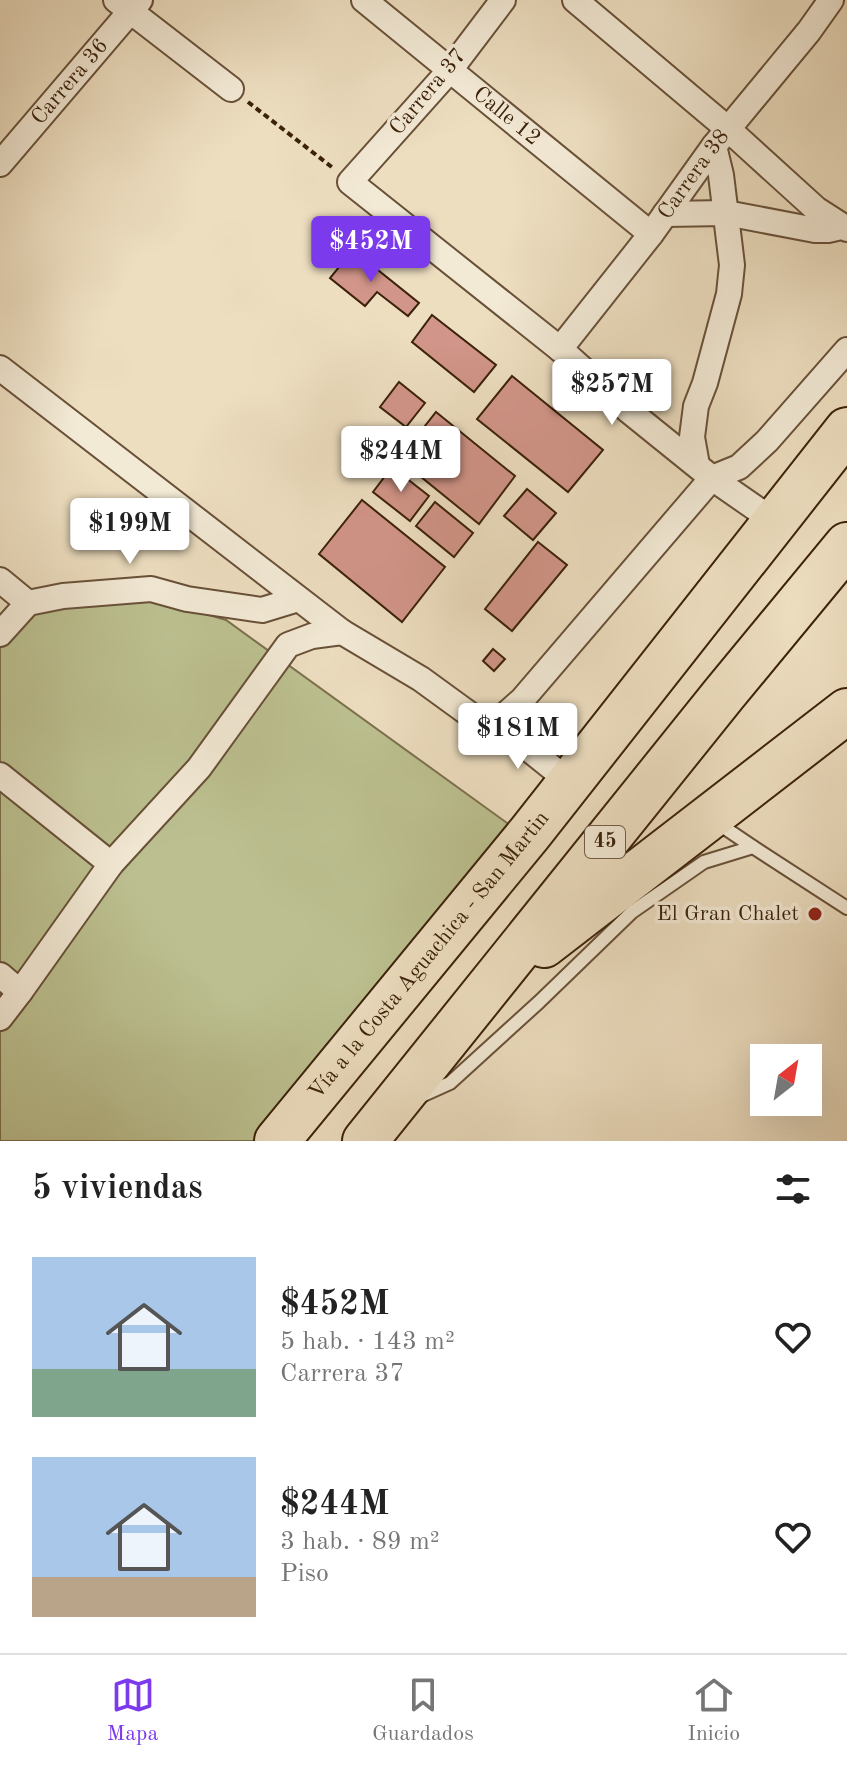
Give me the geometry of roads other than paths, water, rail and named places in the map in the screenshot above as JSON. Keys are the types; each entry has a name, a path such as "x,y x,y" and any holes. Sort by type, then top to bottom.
{"highway":[{"name":"Vía a la Costa Aguachica - San Martin","path":"277,1141 570,782 847,430"},
{"name":"45","path":"378,1126 847,545"},
{"path":"470,1010 556,934 847,711"}],"street":[{"name":"Calle 12","path":"364,0 450,70 658,224"},
{"name":"Carrera 37","path":"503,0 450,70 350,182 560,349"},
{"path":"575,0 721,138 844,228"},
{"name":"Carrera 38","path":"560,349 831,0"},
{"path":"129,4 231,89"},
{"name":"Carrera 36","path":"0,164 129,4"},
{"path":"705,471 692,437 696,406 729,294 732,265 721,175 721,138"},
{"path":"658,224 726,213 815,230 844,228"},
{"path":"560,349 629,411 774,521"},
{"path":"496,723 522,700 705,471 739,467 767,441 847,350"},
{"path":"0,368 342,632 421,679 476,719 496,723 570,782"},
{"path":"0,580 28,603"},
{"path":"0,634 28,603 63,596 151,589 187,599 262,610 298,599"},
{"path":"0,1018 111,864 199,768 288,645 312,636 342,632"},
{"path":"0,775 111,864"},
{"path":"0,975 20,992"}],"lane":[{"path":"709,817 847,908"},
{"path":"378,1126 450,1083 632,912 704,862 753,847"}],"place":[{"name":"El Gran Chalet","path":"815,914"}]}
